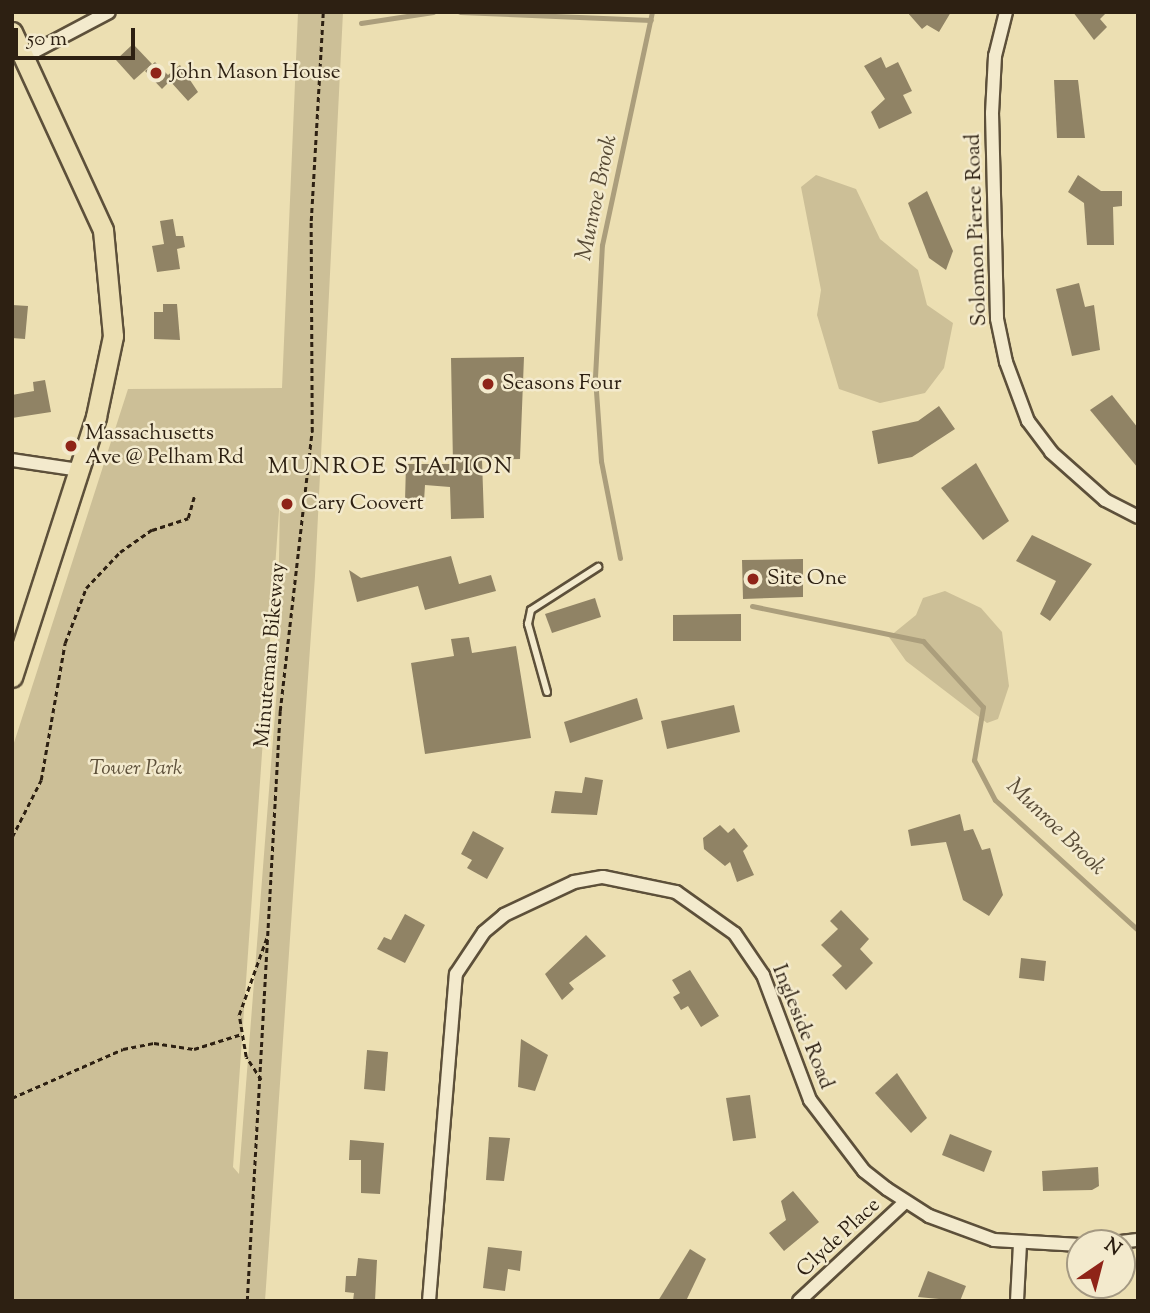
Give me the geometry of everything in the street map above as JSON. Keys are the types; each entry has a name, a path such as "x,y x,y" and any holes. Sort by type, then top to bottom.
{"main road":[{"path":"12,33 88,186 109,269 111,358 79,470 12,677"}],"street":[{"path":"24,57 109,12"},
{"name":"Solomon Pierce Road","path":"1006,12 995,56 992,113 997,319 1006,362 1028,421 1051,452 1105,500 1138,517"},
{"path":"12,460 79,470"},
{"name":"Ingleside Road","path":"429,1301 456,974 484,932 504,915 574,882 615,877 651,883 700,905 735,934 763,975 810,1100 864,1171 905,1202 960,1229 1020,1243 1066,1245"},
{"name":"Clyde Place","path":"799,1301 905,1202"},
{"path":"1017,1301 1020,1243"}],"lane":[{"path":"547,692 528,624 531,610 598,567"}],"path":[{"name":"Minuteman Bikeway","path":"247,1301 263,1082 290,584 312,432 311,220 323,12"},
{"path":"12,837 41,780 65,643 86,588 121,552 152,530 188,518 194,497"},
{"path":"263,1082 253,1074 242,1034 242,994 269,934"},
{"path":"12,1098 123,1049 154,1043 194,1049 242,1034"}],"green space":[{"name":"Tower Park","path":"298,12 343,12 315,576 265,1301 12,1301 12,749 128,389 282,388","holes":["280,497 277,688 239,1174 233,1167"]},
{"path":"816,175 856,189 880,239 918,270 927,305 953,323 944,368 925,393 880,403 839,389 817,315 821,290 801,187"},
{"path":"945,591 981,608 1002,632 1009,686 998,719 987,723 906,661 889,637 916,615 923,598"}],"building":[{"path":"907,12 951,12 939,32 927,25 922,29"},
{"path":"1073,12 1107,12 1100,19 1107,27 1094,40"},
{"path":"133,44 152,64 134,80 116,60"},
{"path":"881,57 886,68 898,62 912,91 903,95 912,113 879,129 871,112 885,99 864,66"},
{"path":"155,62 168,75 180,65 198,92 188,101 170,81 162,89 145,71"},
{"path":"1054,80 1078,80 1085,138 1057,138"},
{"path":"1078,175 1101,191 1122,191 1122,206 1113,207 1114,245 1087,245 1084,203 1068,192"},
{"path":"927,191 953,251 946,270 929,258 908,203"},
{"path":"173,219 176,236 183,236 185,247 177,249 180,269 157,272 152,246 164,244 160,221"},
{"path":"1079,283 1085,307 1094,305 1100,350 1072,356 1056,289"},
{"path":"163,304 177,304 180,340 154,339 154,312 163,312"},
{"path":"12,305 28,306 25,339 12,338"},
{"name":"Seasons Four","path":"524,357 520,459 482,460 484,518 451,519 450,487 425,485 424,501 405,501 406,464 453,464 451,358"},
{"path":"45,380 51,412 12,418 12,395 34,391 33,382"},
{"path":"1112,395 1138,428 1138,468 1090,410"},
{"path":"939,406 955,429 912,457 878,464 872,431 918,421"},
{"path":"976,463 1009,521 983,540 941,488"},
{"path":"1032,535 1092,564 1050,621 1040,614 1056,581 1016,561"},
{"path":"451,556 459,584 491,575 496,591 425,610 418,586 357,602 349,570 361,578"},
{"path":"803,559 803,597 743,599 742,560"},
{"path":"595,598 601,617 552,633 545,614"},
{"path":"741,614 741,641 673,641 673,615"},
{"path":"469,637 472,653 516,646 531,738 425,754 411,663 454,656 451,639"},
{"path":"637,698 643,719 570,743 564,722"},
{"path":"734,705 740,732 667,749 661,721"},
{"path":"585,777 603,780 597,815 551,813 555,791 582,793"},
{"path":"960,814 964,831 973,829 982,850 990,848 1003,895 989,916 963,900 946,842 911,846 908,830"},
{"path":"720,825 728,833 734,828 748,846 743,851 754,875 737,882 730,862 725,866 704,849 703,838"},
{"path":"473,831 504,848 487,879 467,868 472,860 461,854"},
{"path":"841,910 869,939 860,949 873,963 846,990 832,975 842,966 821,945 838,929 830,921"},
{"path":"405,914 425,925 405,963 377,949 384,937 391,940"},
{"path":"586,935 606,956 569,983 574,989 562,1000 545,974"},
{"path":"1021,958 1046,961 1044,981 1019,978"},
{"path":"690,970 719,1016 701,1027 688,1006 681,1010 673,997 680,993 672,980"},
{"path":"521,1039 548,1055 535,1091 518,1087"},
{"path":"367,1050 388,1052 385,1091 364,1089"},
{"path":"897,1073 927,1118 911,1133 875,1093"},
{"path":"750,1095 756,1138 733,1141 726,1098"},
{"path":"950,1134 992,1151 984,1172 942,1155"},
{"path":"489,1137 510,1138 504,1181 486,1180"},
{"path":"350,1140 384,1143 380,1194 361,1193 361,1160 349,1160"},
{"path":"1098,1167 1099,1186 1092,1190 1043,1191 1042,1171"},
{"path":"793,1191 819,1222 784,1251 769,1233 786,1220 781,1201"},
{"path":"488,1247 522,1251 520,1271 508,1269 505,1291 483,1288"},
{"path":"690,1249 706,1259 686,1301 658,1301"},
{"path":"358,1258 377,1260 375,1301 353,1301 354,1293 345,1292 346,1276 356,1276"},
{"path":"928,1271 966,1286 960,1301 918,1297"}],"waterway":[{"path":"361,23 433,12"},
{"path":"460,12 651,20"},
{"name":"Munroe Brook","path":"620,558 601,461 595,377 602,245 652,12"},
{"name":"Munroe Brook","path":"752,606 923,641 983,707 974,760 995,800 1138,930"}],"place":[{"name":"John Mason House","path":"156,73"},
{"name":"Seasons Four","path":"488,384"},
{"name":"Massachusetts Ave @ Pelham Rd","path":"71,446"},
{"name":"Cary Coovert","path":"287,504"},
{"name":"Site One","path":"753,579"}],"district":[{"name":"MUNROE STATION","path":"391,468"}]}
